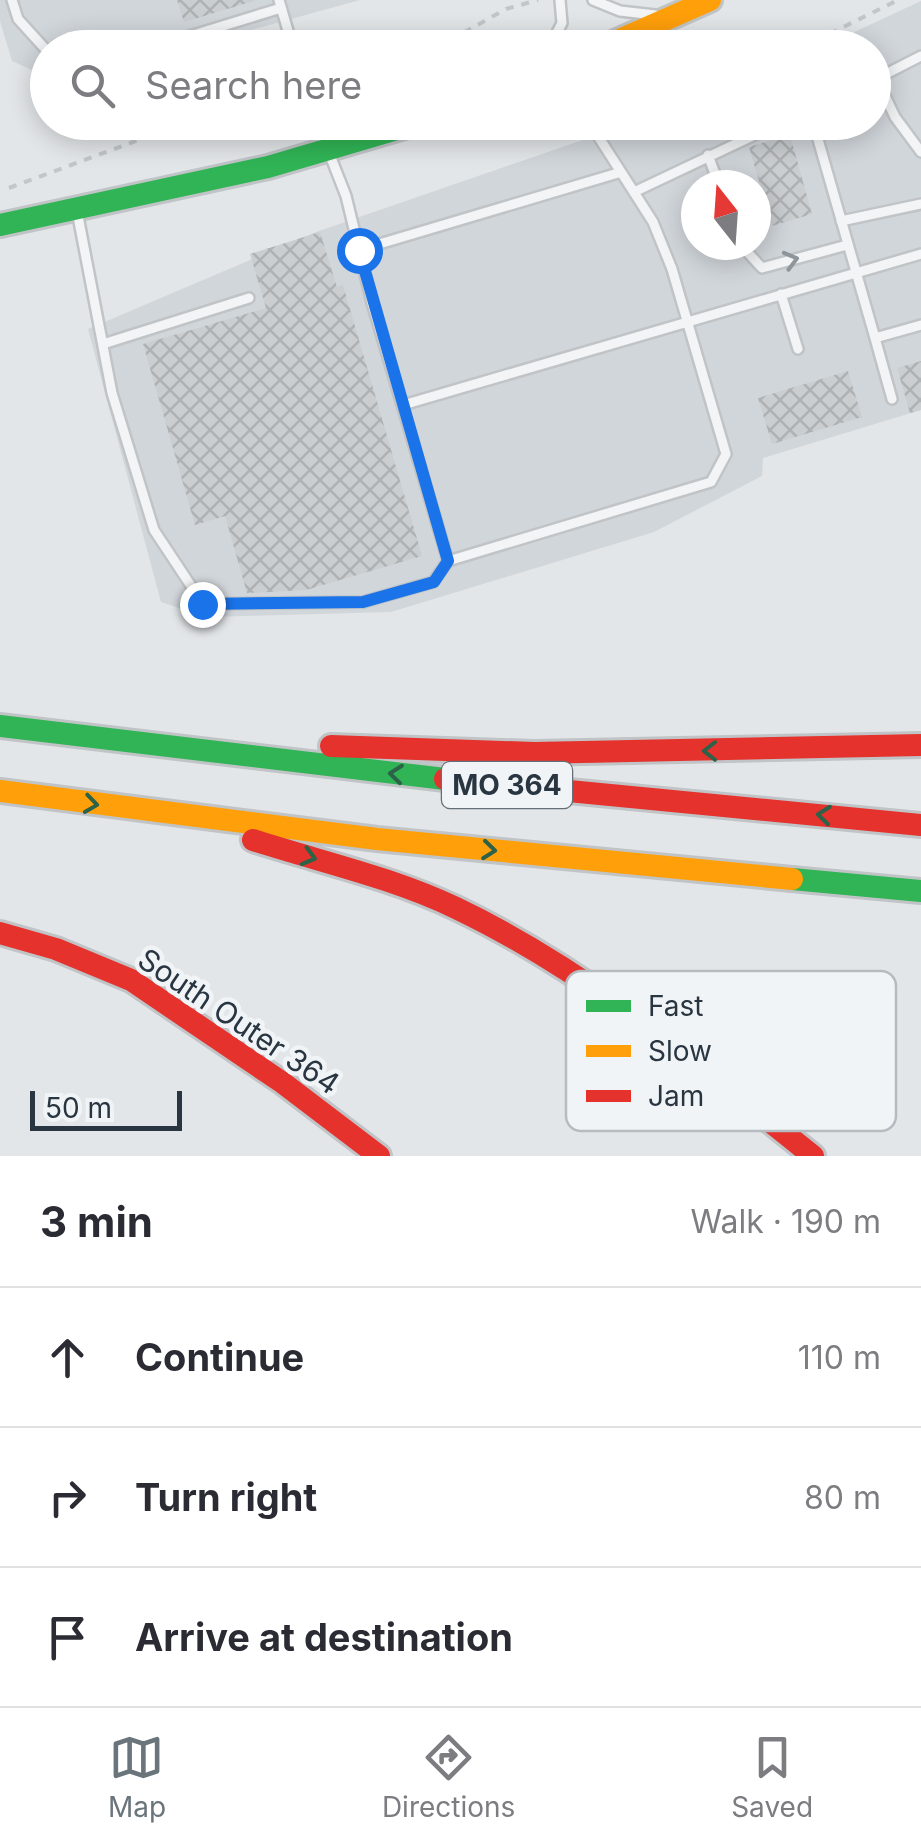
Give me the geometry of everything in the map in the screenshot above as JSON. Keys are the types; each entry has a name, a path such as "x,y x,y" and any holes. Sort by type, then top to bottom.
{"main road":[{"path":"643,30 710,0"},
{"path":"0,225 77,211 363,140"},
{"name":"MO 364","path":"0,726 343,768 921,824"},
{"path":"94,738 215,737 479,753 921,745"},
{"name":"MO 364","path":"0,790 183,817 921,891"},
{"path":"183,817 399,885 506,933 568,971"},
{"name":"South Outer 364","path":"0,933 56,949 132,980 283,1082 379,1156"},
{"path":"783,1131 813,1156"}],"lane":[{"path":"12,0 18,20 30,33"},
{"path":"558,30 562,23 560,0"},
{"path":"593,0 620,11 673,17"},
{"path":"204,30 280,4 288,30"},
{"path":"658,30 673,17"},
{"path":"891,72 921,56"},
{"path":"891,110 921,152"},
{"path":"323,140 346,196 448,561"},
{"path":"77,211 112,393 154,530 202,604 363,602 434,582 448,561 711,482 726,454 688,321 652,222 618,173 604,140"},
{"path":"634,192 742,140"},
{"path":"818,140 892,399"},
{"path":"708,155 714,170"},
{"path":"359,250 618,173"},
{"path":"841,221 921,204"},
{"path":"754,260 762,268 848,244"},
{"path":"403,405 921,254"},
{"path":"781,294 798,349"},
{"path":"103,344 248,298"},
{"path":"875,338 921,325"}],"path":[{"path":"469,30 506,10 538,0"},
{"path":"837,30 898,0"},
{"path":"9,188 138,140"}],"shaded area":[{"path":"0,0 360,0 251,30 30,30 30,69 12,61 0,21"},
{"path":"921,1 921,410 763,458 762,476 654,532 391,612 206,617 161,602 88,329 316,232 583,140 891,140 891,30 859,30"}],"building":[{"path":"177,0 254,0 254,1 184,22"},
{"path":"773,140 791,140 812,214 772,226 771,170 756,170 749,147"},
{"path":"320,232 337,287 343,285 422,556 306,590 247,593 225,516 195,525 143,344 266,308 250,254"},
{"path":"921,361 921,410 910,413 897,368"},
{"path":"848,371 862,417 772,444 758,398"}],"traffic: fast":[{"path":"0,225 268,167 360,140"},
{"path":"0,726 445,779"},
{"path":"792,879 921,891"}],"traffic: slow":[{"path":"642,30 710,0"},
{"path":"0,791 377,839 792,879"}],"traffic: jam":[{"path":"331,746 534,753 921,745"},
{"path":"445,779 921,825"},
{"path":"253,840 406,887 505,933 568,971"},
{"path":"0,933 56,949 131,980 283,1083 379,1156"},
{"path":"782,1131 813,1156"}],"route":[{"path":"202,604 363,602 434,582 448,561 359,250"}]}
